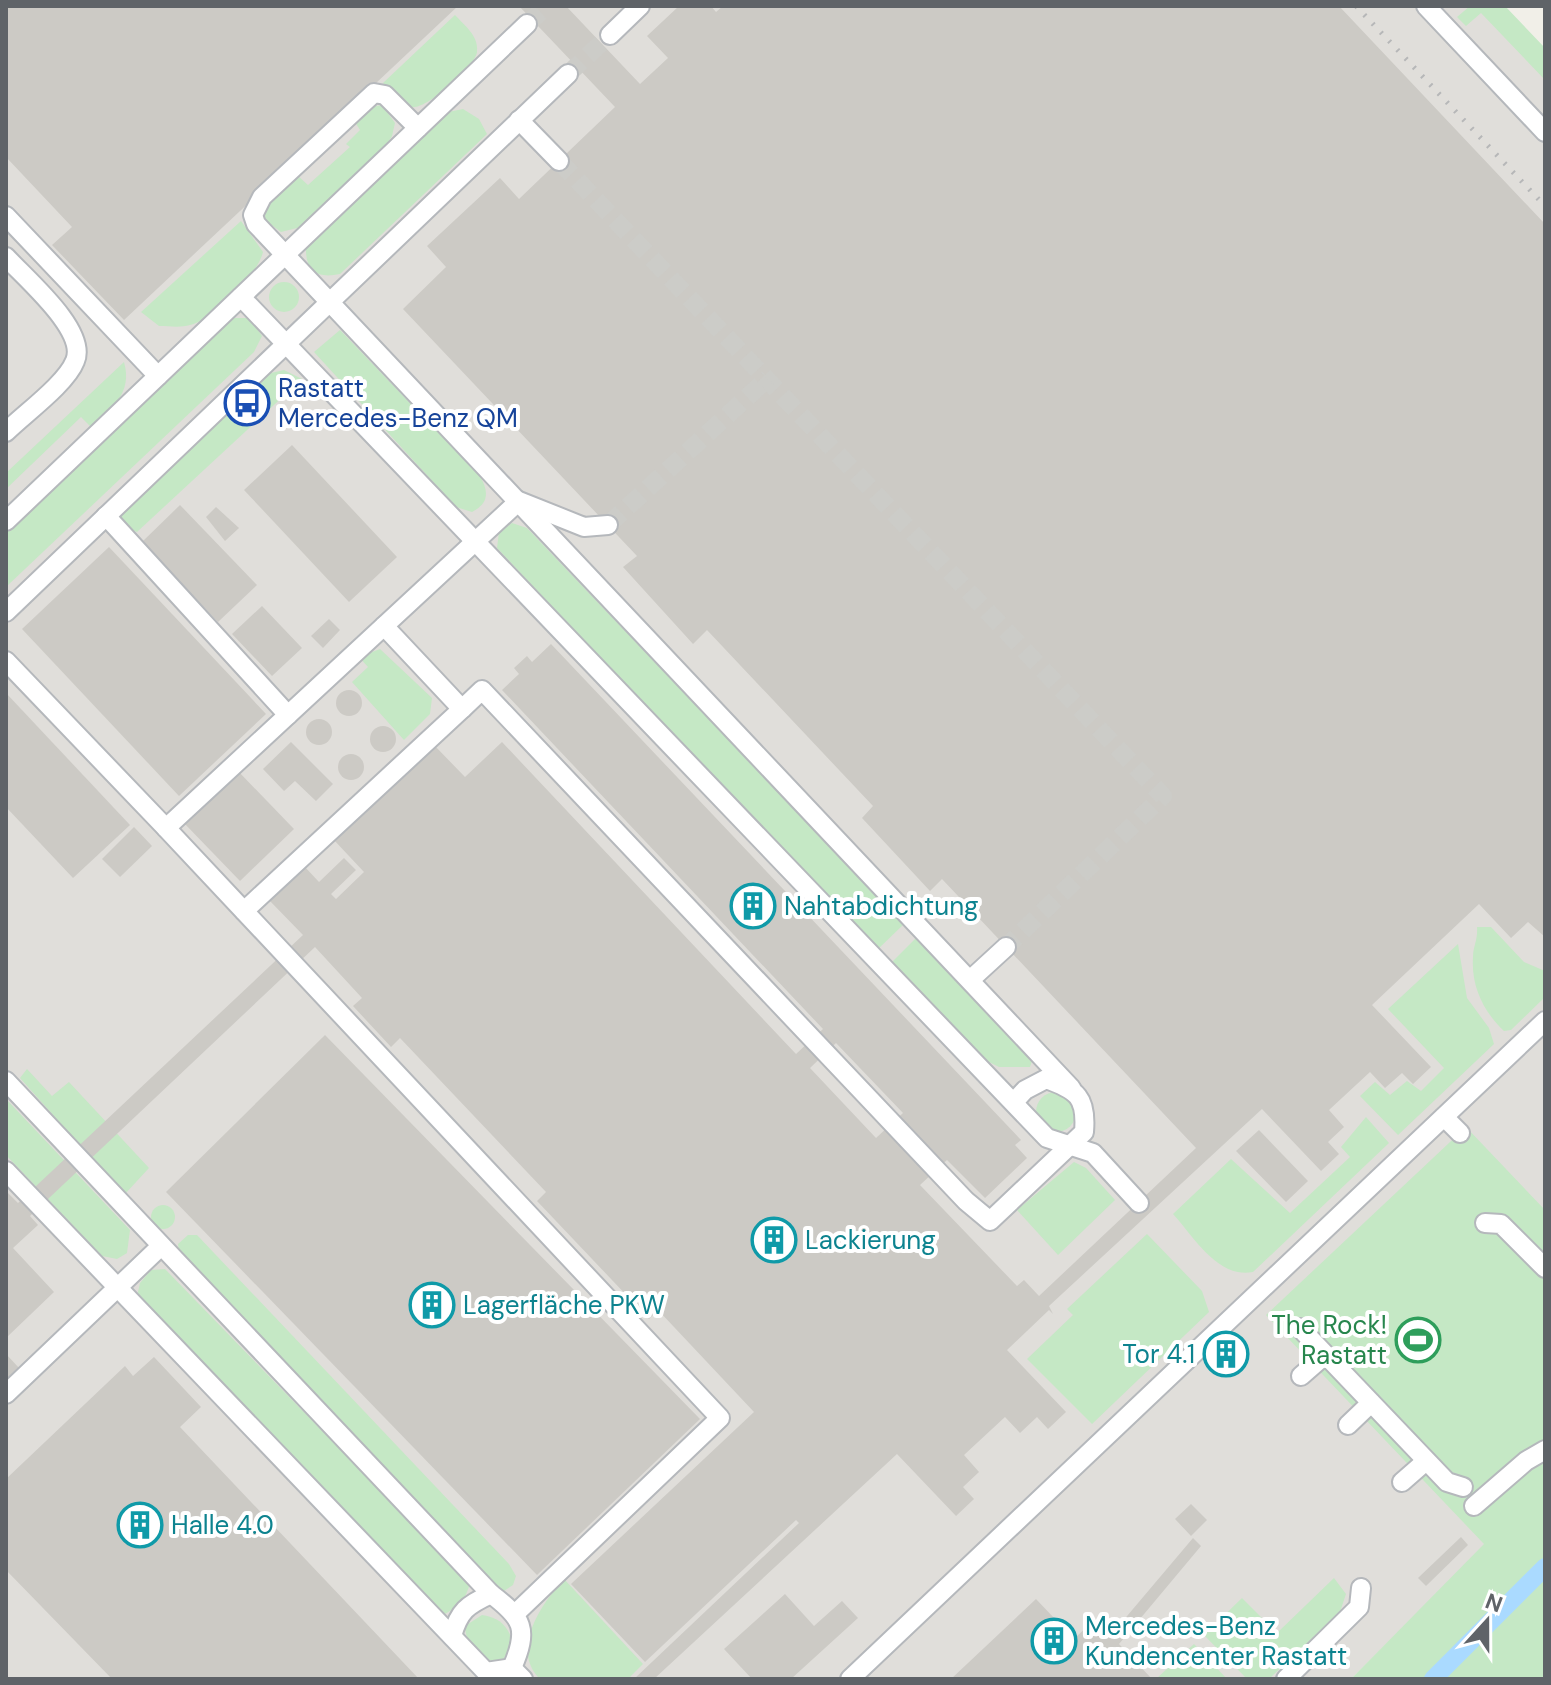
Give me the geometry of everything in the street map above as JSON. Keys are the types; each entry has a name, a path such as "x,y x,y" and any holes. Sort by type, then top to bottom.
{"lane":[{"path":"610,35 640,6"},
{"path":"1426,6 1545,132"},
{"path":"6,521 527,24"},
{"path":"6,612 568,74"},
{"path":"244,911 482,690 966,1201 990,1221 1084,1132 1086,1109 1071,1088 329,302 253,215 262,197 374,93 385,95 418,128"},
{"path":"519,120 559,161"},
{"path":"6,216 158,376"},
{"path":"6,257 72,330 78,346 75,361 67,373 6,432"},
{"path":"241,297 1047,1138 1093,1153 1139,1203"},
{"path":"519,501 584,527 608,525"},
{"path":"166,828 519,501"},
{"path":"106,516 288,715"},
{"path":"384,626 462,709"},
{"path":"6,661 720,1418 516,1613"},
{"path":"970,980 1006,947"},
{"path":"850,1679 1545,1021"},
{"path":"1014,1102 1025,1090 1046,1079 1071,1088"},
{"path":"6,1081 491,1594 516,1613 524,1641 518,1673 486,1672 6,1171"},
{"path":"1444,1117 1460,1133"},
{"path":"1485,1223 1501,1224 1545,1268"},
{"path":"6,1394 160,1247"},
{"path":"1300,1328 1447,1482 1463,1487"},
{"path":"1301,1376 1325,1355"},
{"path":"1348,1425 1371,1403"},
{"path":"1474,1506 1526,1461 1545,1450"},
{"path":"1402,1482 1426,1461"},
{"path":"1286,1679 1359,1607 1361,1588"},
{"path":"452,1636 458,1614 468,1604 491,1594"}],"shaded area":[{"path":"6,6 1498,6 1545,56 1545,1486 1351,1679 6,1679"}],"green space":[{"path":"1470,6 1505,6 1545,48 1545,80 1481,13 1466,26 1457,17"},
{"path":"455,15 476,41 474,59 459,77 428,102 412,107 403,103 383,83"},
{"path":"382,105 395,123 384,149 301,227 281,232 265,220 264,209 298,176 308,185 350,147 346,144 360,130 355,122 371,107"},
{"path":"463,109 479,119 487,134 340,274 325,275 314,271 308,262 306,247 448,112"},
{"path":"241,221 263,252 253,272 222,306 200,321 182,326 159,326 141,312"},
{"path":"284,282 295,286 299,297 295,308 284,312 273,308 269,297 273,286"},
{"path":"231,318 250,318 262,336 254,352 6,587 6,532"},
{"path":"340,330 480,476 486,497 478,509 472,512 456,507 314,352"},
{"path":"124,362 126,383 113,406 91,427 81,417 6,489 6,473"},
{"path":"284,370 302,379 137,532 124,527 119,517 271,373"},
{"path":"512,523 527,528 904,924 876,951 497,548 499,532"},
{"path":"380,649 432,698 430,714 404,740 352,682 368,667 359,657"},
{"path":"1477,927 1491,927 1524,962 1545,971 1545,997 1511,1030 1504,1031 1497,1023 1484,1006 1476,988 1473,957"},
{"path":"916,938 1025,1052 1032,1061 1030,1067 999,1067 979,1057 892,962"},
{"path":"1458,944 1467,998 1489,1028 1494,1044 1398,1135 1360,1096 1375,1082 1390,1095 1407,1081 1421,1091 1444,1068 1388,1009"},
{"path":"27,1069 52,1096 69,1082 149,1168 124,1195 55,1124 53,1115 20,1078"},
{"path":"1056,1092 1070,1098 1076,1112 1070,1126 1056,1132 1042,1126 1036,1112 1042,1098"},
{"path":"6,1099 130,1230 127,1253 117,1259 102,1256 6,1155"},
{"path":"1366,1117 1389,1143 1253,1272 1240,1272 1218,1263 1173,1214 1231,1159 1290,1213 1350,1157 1341,1147"},
{"name":"The Rock! Rastatt","path":"1466,1127 1545,1210 1545,1678 1351,1679 1484,1544 1266,1315"},
{"path":"1074,1162 1086,1168 1115,1200 1058,1255 1017,1210"},
{"path":"163,1205 172,1208 175,1217 172,1226 163,1229 154,1226 151,1217 154,1208"},
{"path":"1147,1234 1202,1291 1209,1312 1092,1424 1027,1359 1073,1315 1067,1309"},
{"path":"188,1235 197,1235 509,1564 516,1576 513,1585 504,1591 495,1586 179,1252 178,1244"},
{"path":"165,1269 470,1583 458,1605 445,1614 137,1296 140,1283 151,1270"},
{"path":"1334,1578 1346,1594 1340,1612 1269,1679 1247,1679 1204,1635 1242,1598 1277,1633"},
{"path":"564,1579 643,1664 628,1679 540,1679 531,1667 528,1640 532,1626"},
{"path":"482,1615 498,1620 511,1636 513,1642 503,1660 482,1657 468,1640 465,1626"},
{"path":"1194,1644 1227,1679 1156,1679"}],"building":[{"path":"6,6 458,6 124,320 52,245 72,227 6,157"},
{"path":"519,6 566,6 640,84 668,58 647,36 679,6 711,6 716,12 723,6 1339,6 1545,224 1545,937 1528,922 1511,938 1479,904 1372,1005 1431,1067 1413,1084 1402,1073 1385,1088 1370,1072 1329,1110 1344,1127 1328,1142 1339,1154 1321,1171 1262,1109 1049,1306 1053,1314 1049,1310 1007,1350 1066,1412 1048,1429 1037,1417 1020,1433 1005,1417 964,1455 979,1472 963,1487 974,1499 956,1516 897,1454 654,1679 634,1679 799,1523 796,1520 645,1662 571,1584 754,1412 658,1310 649,1319 537,1201 546,1192 400,1038 391,1047 353,1006 362,998 315,947 30,1216 38,1225 13,1248 54,1292 6,1338 6,1191 18,1203 303,935 269,900 304,866 319,882 344,858 356,870 331,894 336,899 364,872 333,839 433,744 465,777 502,742 796,1054 823,1029 502,690 519,674 514,668 527,656 532,662 551,644 1021,1140 1015,1145 1027,1158 985,1198 947,1160 920,1185 1017,1286 1024,1280 1039,1296 1196,1148 942,879 930,891 862,818 873,806 707,630 693,644 623,567 637,556 403,309 446,267 427,246 500,178 519,199 615,107","holes":["836,1043 903,1113 876,1138 810,1068"]},
{"path":"292,445 397,557 349,602 244,490"},
{"path":"180,505 257,585 218,622 142,542"},
{"path":"216,507 239,528 225,541 206,517"},
{"path":"109,547 266,714 179,796 22,629"},
{"path":"262,606 302,648 272,676 232,634"},
{"path":"329,619 340,630 323,648 311,636"},
{"path":"349,690 358,694 362,703 358,712 349,716 340,712 336,703 340,694"},
{"path":"6,693 130,825 73,878 6,807"},
{"path":"319,719 328,723 332,732 328,741 319,745 310,741 306,732 310,723"},
{"path":"383,726 392,730 396,739 392,748 383,752 374,748 370,739 374,730"},
{"path":"291,742 333,784 316,801 295,781 284,791 263,769"},
{"path":"351,754 360,758 364,767 360,776 351,780 342,776 338,767 342,758"},
{"path":"237,770 294,829 240,881 183,822"},
{"path":"134,827 152,846 120,877 102,859"},
{"name":"Lagerfläche PKW","path":"325,1035 700,1419 537,1575 166,1192"},
{"path":"1259,1130 1308,1181 1286,1202 1236,1151"},
{"path":"6,1354 20,1369 6,1382"},
{"name":"Halle 4.0","path":"154,1357 201,1407 180,1427 419,1679 112,1679 6,1570 6,1479 125,1366 133,1376"},
{"path":"1191,1504 1207,1520 1191,1536 1175,1519"},
{"path":"1461,1537 1468,1545 1426,1586 1418,1578"},
{"name":"Mercedes-Benz Kundencenter Rastatt","path":"1193,1538 1201,1546 1119,1644 1152,1679 951,1679 1036,1599 1074,1639 1095,1619 1111,1635"},
{"path":"785,1594 814,1626 842,1601 858,1618 791,1679 752,1679 724,1649"}],"waterway":[{"path":"1433,1679 1545,1567"}],"tunnel":[{"path":"527,24 547,6"},
{"path":"568,74 610,35"},
{"path":"559,161 1163,796 1006,947"},
{"path":"608,525 768,378"}],"railway":[{"path":"1356,6 1545,206"}],"place":[{"name":"Rastatt Mercedes-Benz QM","path":"247,403"},
{"name":"Nahtabdichtung","path":"753,906"},
{"name":"Lackierung","path":"774,1240"},
{"name":"Lagerfläche PKW","path":"432,1305"},
{"name":"The Rock! Rastatt","path":"1418,1340"},
{"name":"Tor 4.1","path":"1226,1354"},
{"name":"Halle 4.0","path":"140,1525"},
{"name":"Mercedes-Benz Kundencenter Rastatt","path":"1054,1641"}]}
